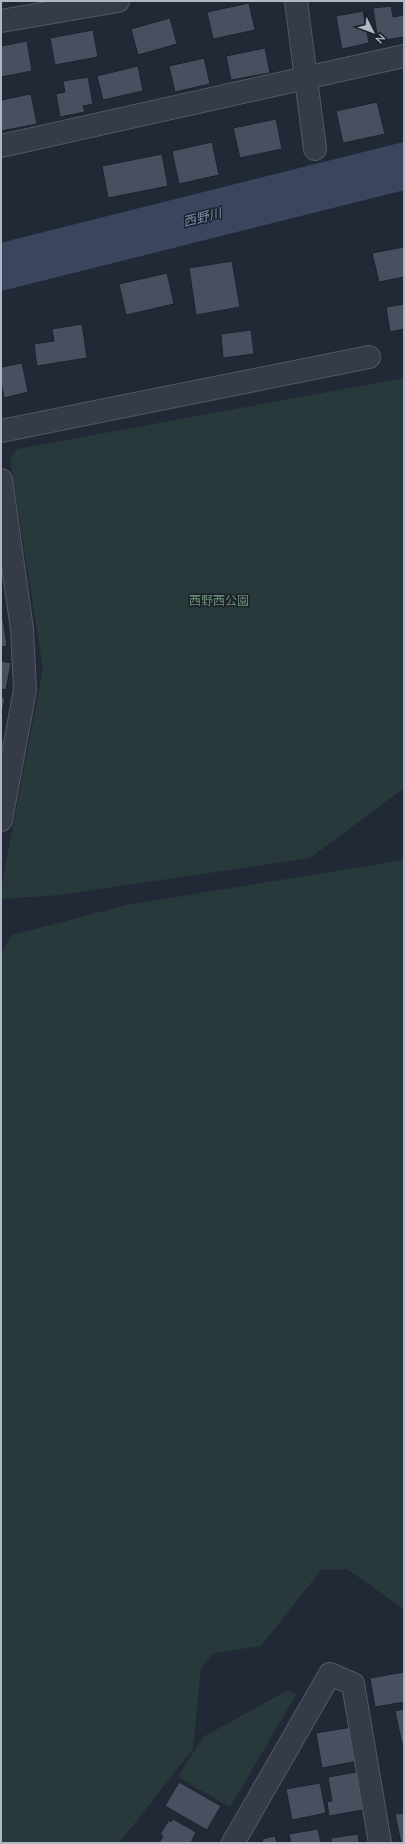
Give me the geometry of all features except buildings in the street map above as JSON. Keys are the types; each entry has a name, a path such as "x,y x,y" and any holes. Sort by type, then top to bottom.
{"street":[{"path":"1,21 118,1"},
{"path":"296,1 315,149"},
{"path":"1,146 404,56"},
{"path":"1,431 369,357"},
{"path":"1,480 22,629 25,690 1,820"},
{"path":"233,1843 330,1674 353,1684 380,1843"}],"green space":[{"name":"西野西公園","path":"404,378 404,788 310,858 60,895 1,899 1,889 43,669 10,459 17,449"},
{"path":"404,860 404,1609 347,1569 321,1570 261,1646 214,1653 201,1667 193,1749 119,1843 1,1843 1,953 12,935 127,905"},
{"path":"288,1690 296,1695 230,1807 178,1777 203,1737"}],"waterway":[{"name":"西野川","path":"1,267 404,166"}]}
